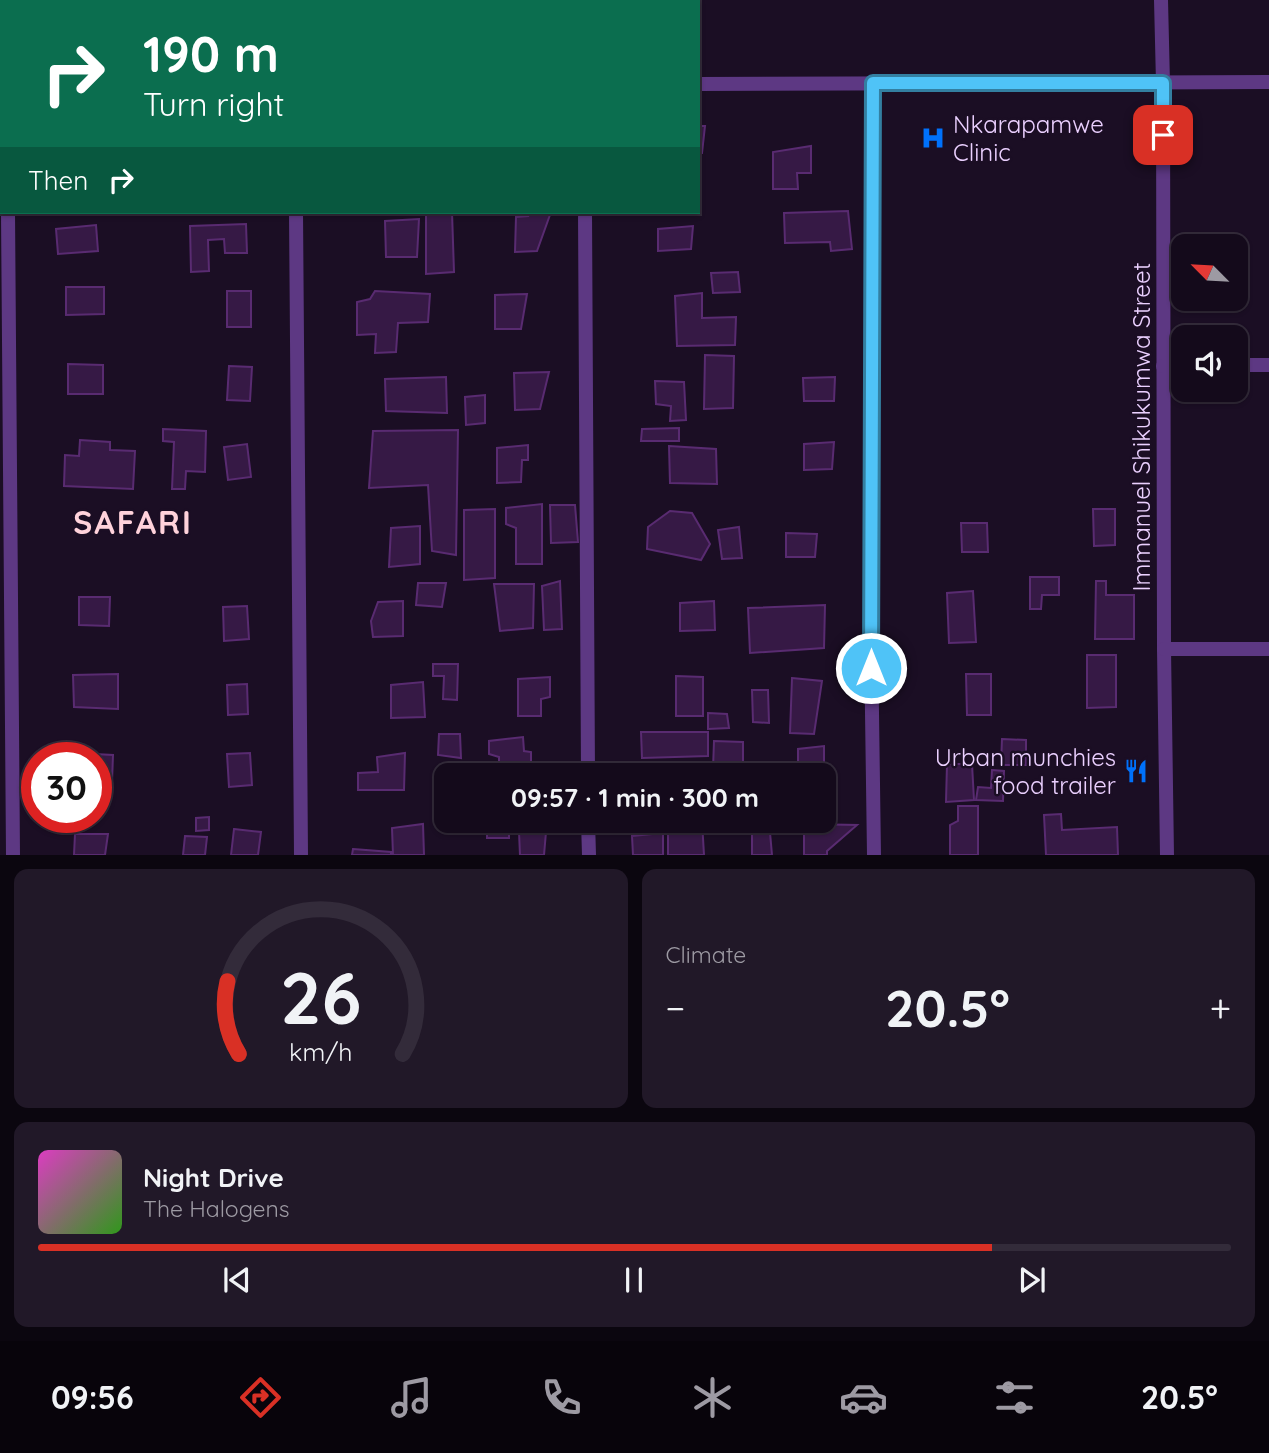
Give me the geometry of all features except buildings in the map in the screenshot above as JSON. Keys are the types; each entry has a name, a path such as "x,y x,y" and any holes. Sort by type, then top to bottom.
{"street":[{"name":"Immanuel Shikukumwa Street","path":"1161,0 1167,855"},
{"path":"700,85 1269,82"},
{"path":"873,83 871,641 874,855"},
{"path":"8,214 13,855"},
{"path":"296,214 301,855"},
{"path":"585,214 588,763"},
{"path":"1248,365 1269,365"},
{"path":"1163,366 1171,366"},
{"path":"1164,649 1269,649"},
{"path":"589,833 589,855"}],"place":[{"name":"Nkarapamwe Clinic","path":"933,138"},
{"name":"Urban munchies food trailer","path":"1136,771"}],"district":[{"name":"SAFARI","path":"133,522"}],"route":[{"path":"871,668 873,83 1163,83 1163,135"}]}
